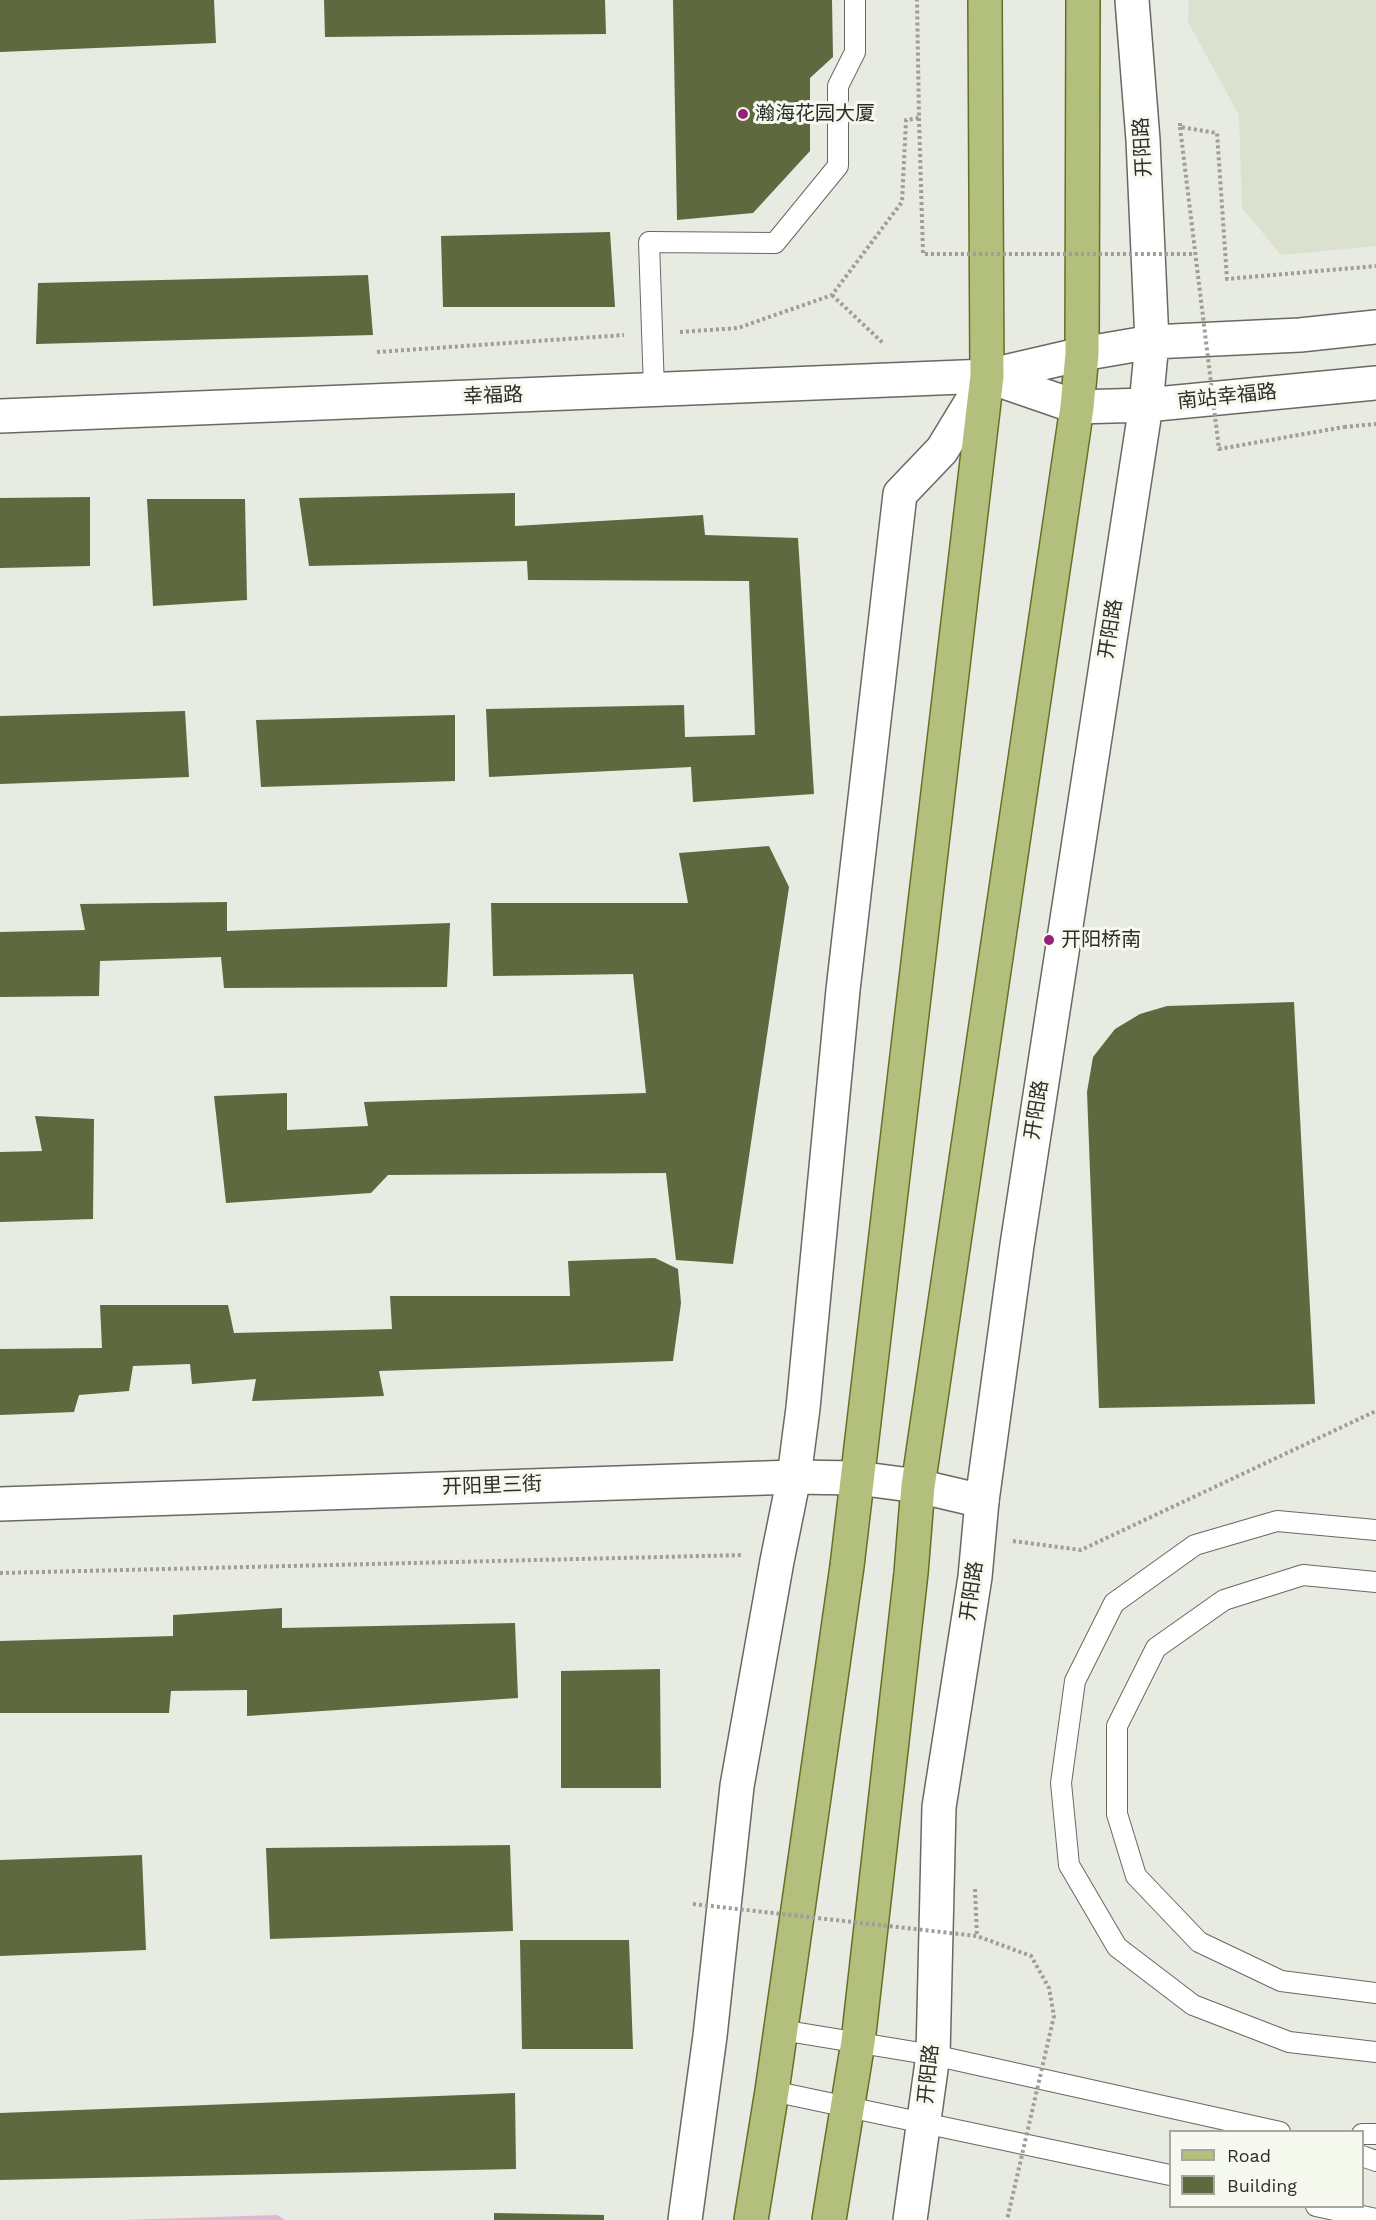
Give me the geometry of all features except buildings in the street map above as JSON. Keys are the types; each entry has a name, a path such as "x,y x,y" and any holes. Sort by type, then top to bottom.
{"main road":[{"path":"751,2220 772,2091 848,1566 987,375 985,0"},
{"path":"829,2220 858,2042 911,1573 918,1486 1077,407 1082,354 1083,0"}],"street":[{"name":"开阳路","path":"910,2220 933,2055 939,1807 975,1577 982,1501 1017,1245 1146,405 1152,342 1143,141 1132,0"},
{"path":"685,2220 710,2036 737,1786 794,1477 803,1408 843,990 900,494 942,450 987,375 1082,354 1152,342 1300,334 1376,327"},
{"name":"幸福路","path":"0,416 987,375"},
{"path":"987,375 1077,407"},
{"name":"南站幸福路","path":"1077,407 1146,405 1376,383"},
{"name":"开阳里三街","path":"0,1504 794,1477 857,1478 918,1486 982,1501"}],"lane":[{"path":"654,390 649,242 775,243 838,166 838,86 855,52 855,0"},
{"path":"1376,1530 1277,1521 1195,1545 1114,1603 1075,1681 1061,1783 1069,1865 1117,1947 1193,2005 1289,2043 1376,2052"},
{"path":"1376,1582 1303,1575 1224,1600 1156,1648 1117,1726 1117,1814 1136,1876 1198,1942 1281,1981 1376,1993"},
{"path":"781,2030 933,2055 1271,2130"},
{"path":"772,2091 1169,2175"},
{"path":"1325,2208 1376,2219"}],"path":[{"path":"920,118 923,254 1195,254"},
{"path":"1376,266 1227,279 1217,133 1180,127 1219,449 1344,427 1376,424"},
{"path":"832,295 884,344"},
{"path":"1013,1541 1081,1550 1376,1411"},
{"path":"0,1573 747,1555 745,1565"},
{"path":"693,1904 977,1936 1031,1956 1049,1988 1054,2016 1007,2220"}],"shaded area":[{"path":"1189,0 1376,0 1376,246 1281,255 1242,208 1239,115 1188,22"},
{"path":"277,2215 285,2220 122,2220"}],"place":[{"name":"瀚海花园大厦","path":"743,114"},
{"name":"开阳桥南","path":"1049,940"}]}
